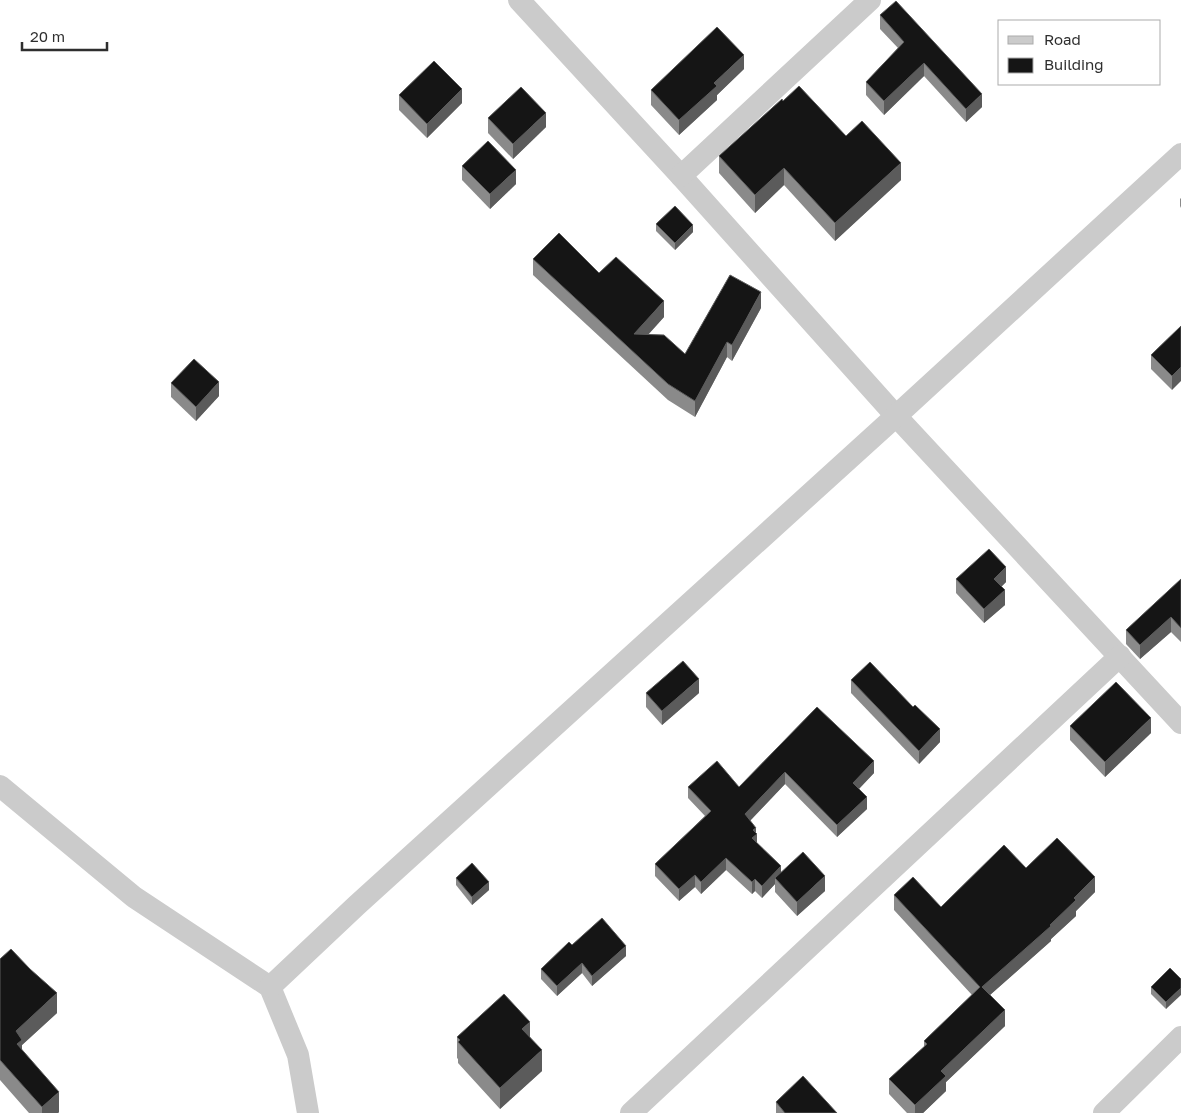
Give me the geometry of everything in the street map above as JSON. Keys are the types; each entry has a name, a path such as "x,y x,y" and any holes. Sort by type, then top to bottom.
{"street":[{"path":"519,0 681,176 896,416 1181,723"},
{"path":"681,176 870,0"},
{"path":"270,987 365,898 896,416 1181,154"},
{"path":"631,1113 1120,656"},
{"path":"0,786 134,897 270,987 298,1055 308,1113"},
{"path":"1104,1113 1181,1037"}],"building":[{"path":"896,1 982,94 966,109 924,63 884,101 866,82 904,42 880,15"},
{"path":"717,27 744,55 714,83 717,86 679,120 651,90"},
{"path":"434,61 462,89 427,124 399,95"},
{"path":"799,86 846,136 862,121 901,163 835,223 784,168 755,195 719,156"},
{"path":"521,87 546,113 513,144 488,118"},
{"path":"488,141 516,170 490,194 462,166"},
{"path":"675,206 693,225 675,243 656,224"},
{"path":"559,233 599,273 616,257 664,301 634,334 664,335 685,354 730,275 761,292 732,345 727,342 695,401 668,384 533,259"},
{"path":"1181,326 1181,367 1172,376 1151,355"},
{"path":"194,359 219,382 196,407 171,383"},
{"path":"989,549 1006,567 994,579 1005,590 984,609 956,579"},
{"path":"1181,579 1181,628 1171,617 1140,645 1126,630"},
{"path":"683,661 699,679 662,711 646,693"},
{"path":"870,662 913,707 915,705 940,729 919,751 851,680"},
{"path":"1116,682 1151,718 1105,762 1070,726"},
{"path":"817,707 874,761 853,783 867,797 837,825 785,772 745,814 756,828 753,830 757,834 752,838 781,866 762,886 755,879 752,882 726,858 701,882 695,875 679,889 655,864 711,811 688,787 717,761 739,787"},
{"path":"1057,838 1095,877 1074,898 1076,900 1051,926 982,987 1005,1010 941,1071 946,1076 915,1105 889,1079 927,1044 924,1041 980,987 894,895 913,877 941,907 1004,845 1026,868"},
{"path":"803,852 825,876 797,902 775,878"},
{"path":"472,863 489,882 472,897 456,878"},
{"path":"602,918 626,946 592,976 582,963 557,986 541,969 569,942 572,945"},
{"path":"11,949 57,993 16,1031 22,1040 17,1044 59,1092 42,1107 0,1060 0,959"},
{"path":"1170,968 1181,979 1181,988 1166,1002 1151,987"},
{"path":"504,994 530,1022 522,1029 542,1050 500,1088 458,1042 460,1040 457,1037"},
{"path":"803,1076 837,1113 785,1113 776,1102"}]}
